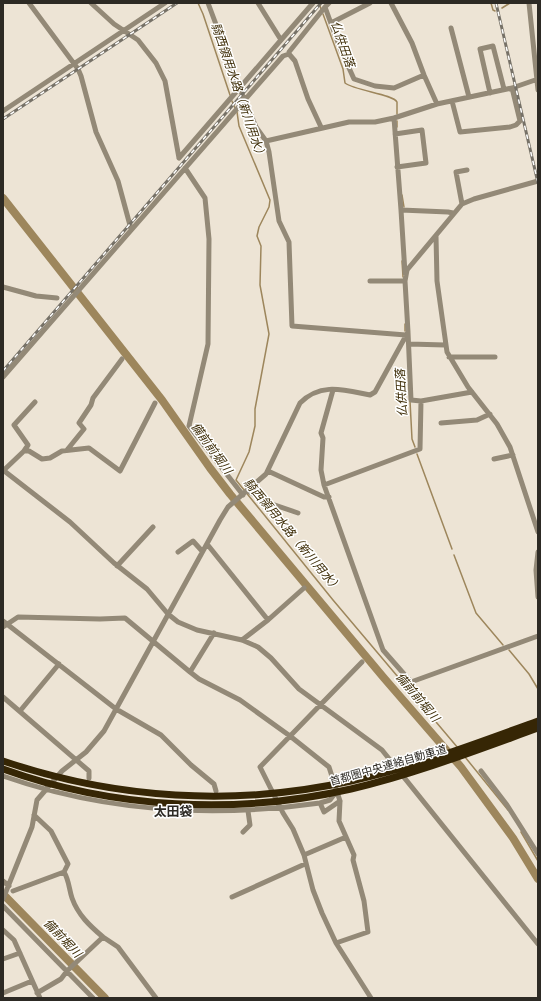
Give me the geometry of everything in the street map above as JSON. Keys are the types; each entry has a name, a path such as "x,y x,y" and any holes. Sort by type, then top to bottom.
{"highway":[{"name":"首都圏中央連絡自動車道","path":"3,761 62,778 131,791 208,797 269,794 327,786 380,774 538,721"},
{"name":"首都圏中央連絡自動車道","path":"3,769 59,786 122,798 173,803 250,803 302,798 353,788 410,773 538,728"}],"street":[{"path":"29,3 74,64 81,76 96,132 118,181 131,229"},
{"path":"91,3 123,31 138,40 156,63 165,80 179,158 313,3"},
{"path":"3,111 165,3"},
{"path":"208,3 256,127 266,141 269,152 279,221 289,242 292,326 407,334"},
{"path":"258,3 281,40"},
{"path":"332,23 370,3"},
{"path":"391,3 412,43 437,104"},
{"path":"529,3 538,90"},
{"path":"327,5 344,58 354,80 375,86 394,88 424,75"},
{"path":"3,377 245,99 283,56 288,54 288,52 327,5"},
{"path":"451,28 469,97"},
{"path":"490,93 480,49 493,46 504,90"},
{"path":"288,54 295,61 308,99 321,127"},
{"path":"266,141 321,127 349,122 375,122 394,118 437,104 512,88 537,79"},
{"path":"452,101 460,132 510,127 516,125 520,121 512,88"},
{"path":"394,118 406,273 407,334 409,344 411,400 421,401 472,392"},
{"path":"395,134 422,130 426,163 398,167"},
{"path":"185,168 205,198 209,239 208,344 189,426 243,495"},
{"path":"462,204 456,172 467,170"},
{"path":"406,273 453,213 462,204 538,180"},
{"path":"400,210 453,213"},
{"path":"436,236 437,281 445,345 449,357 472,392 490,414 510,447 538,532"},
{"path":"370,281 406,280"},
{"path":"3,287 36,296 57,298"},
{"path":"3,899 32,827 37,800 62,771 95,743 116,708 220,520 232,503 248,491 268,471 300,403 308,395 319,390 373,394 407,334"},
{"path":"409,344 445,345"},
{"path":"449,357 495,357"},
{"path":"67,450 84,430 79,423 91,405 93,398 122,359"},
{"path":"333,390 321,433 323,438 321,470 324,485 383,650 411,682 538,636"},
{"path":"324,485 420,449 421,401"},
{"path":"35,402 14,425 28,445 24,451 3,470 70,522 117,566 147,589 168,614 178,622 197,630 242,640 258,647 271,658 299,689 382,750 538,944"},
{"path":"24,451 29,451 42,459 50,458 62,451 89,448 120,471 155,403"},
{"path":"441,423 477,420 490,414"},
{"path":"494,459 513,455"},
{"path":"268,471 324,497 329,497"},
{"path":"248,491 269,503 298,513"},
{"path":"117,566 153,527"},
{"path":"178,552 193,541 202,551"},
{"path":"207,544 268,620"},
{"path":"538,552 536,570 538,596"},
{"path":"242,640 268,620 304,588"},
{"path":"216,791 214,784 191,765 161,735 116,708 60,664 4,624 18,617 100,619 125,618 152,642 199,679 240,700 290,736 329,767 340,801 340,821 354,855 353,860 364,902 368,932 336,943"},
{"path":"190,672 214,633"},
{"path":"362,662 260,767 293,829 304,855 305,864 322,913 336,943 371,998"},
{"path":"20,712 60,664"},
{"path":"3,696 89,771 89,778"},
{"path":"481,771 511,811 538,854"},
{"path":"3,776 46,789 110,803 168,810 247,811 281,808 320,803 330,800 337,791"},
{"path":"110,803 113,783"},
{"path":"227,791 228,794 240,803 247,811 250,825 243,832"},
{"path":"320,803 324,812 340,801"},
{"path":"13,891 64,872 68,864 54,835 34,815"},
{"path":"304,855 346,837"},
{"path":"232,897 305,864"},
{"path":"64,872 70,886 72,897 80,914 89,925 118,947 156,998"},
{"path":"3,881 9,886"},
{"path":"3,906 93,998"},
{"path":"3,930 14,940 39,996 61,979 79,959 103,937"},
{"path":"3,959 20,953"},
{"path":"3,993 32,981"}],"waterway":[{"name":"騎西領用水路（新川用水）","path":"198,3 230,95"},
{"name":"仏供田落","path":"319,3 321,9"},
{"path":"491,3 493,10 495,11"},
{"path":"502,8 510,3"},
{"name":"仏供田落","path":"323,14 343,69 345,83 350,86 394,99 397,102 397,114"},
{"name":"騎西領用水路（新川用水）","path":"231,99 235,108"},
{"name":"騎西領用水路（新川用水）","path":"237,112 239,126 270,200 269,207 259,227 257,236 261,246 260,285 269,334 255,409 255,426 249,452 236,480 333,600 458,748"},
{"name":"仏供田落","path":"397,121 397,127"},
{"name":"仏供田落","path":"402,195 404,207"},
{"name":"備前前堀川","path":"3,198 162,400 230,494 384,678 461,767 513,838 538,879"},
{"name":"仏供田落","path":"402,261 403,277"},
{"name":"仏供田落","path":"405,324 405,331"},
{"name":"仏供田落","path":"410,401 412,439 415,447"},
{"name":"仏供田落","path":"417,454 452,549"},
{"name":"仏供田落","path":"454,555 476,613 503,645"},
{"name":"仏供田落","path":"509,650 529,674 538,689"},
{"name":"騎西領用水路（新川用水）","path":"465,757 508,810"},
{"name":"騎西領用水路（新川用水）","path":"521,832 538,861"},
{"name":"備前堀川","path":"3,894 105,998"}],"railway":[{"path":"3,119 177,3"},
{"path":"3,371 321,3"},
{"path":"496,3 538,183"}],"district":[{"name":"太田袋","path":"173,811"}]}
